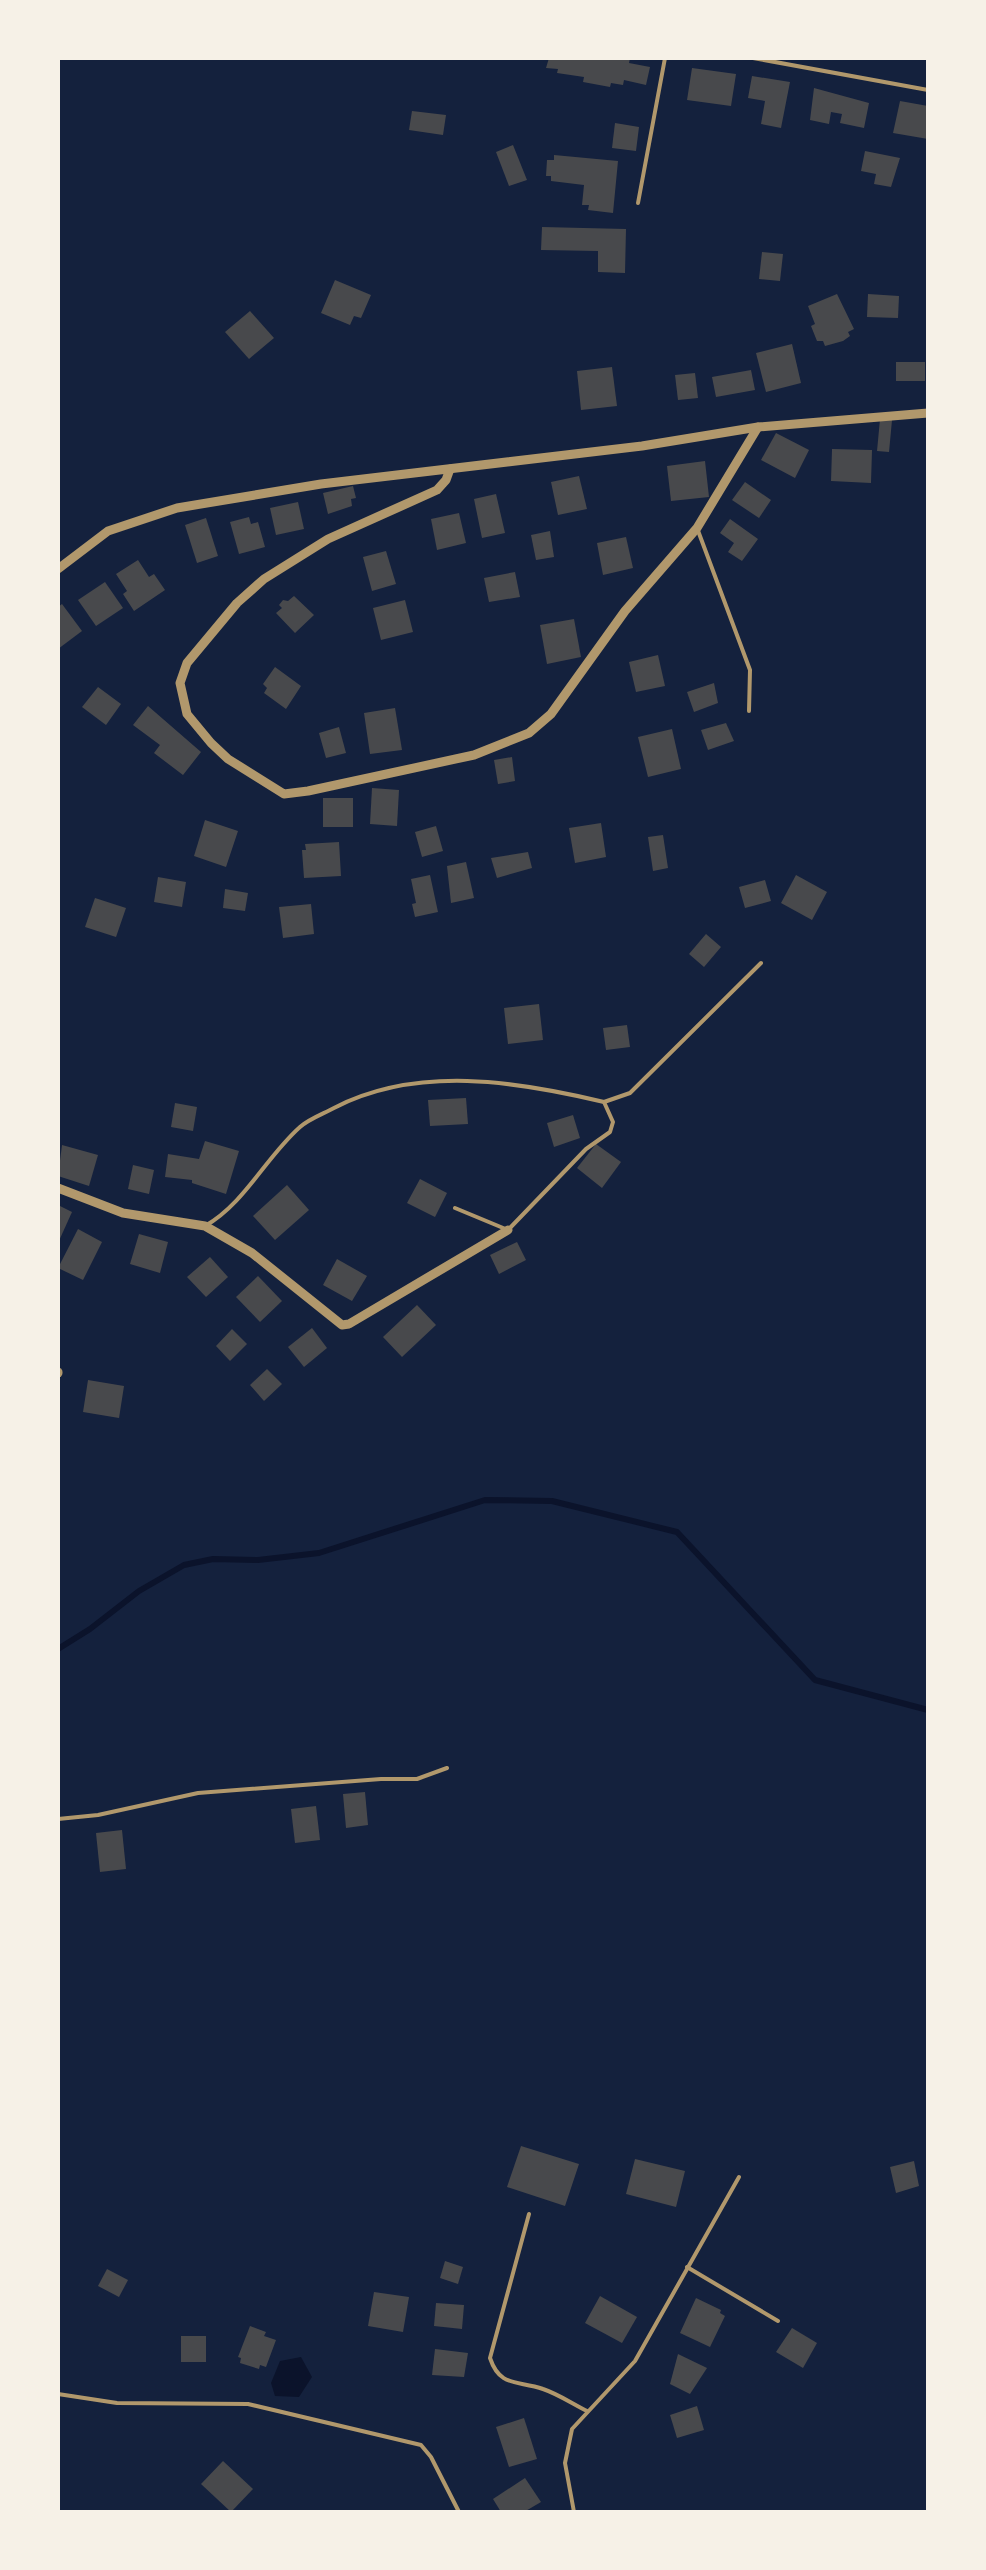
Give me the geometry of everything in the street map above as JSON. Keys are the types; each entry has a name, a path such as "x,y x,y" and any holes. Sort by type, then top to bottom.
{"street":[{"path":"58,568 108,531 177,508 321,484 642,446 758,427 928,413"},
{"path":"450,469 438,490 328,539 264,579 236,603 187,663 180,683 187,714 228,759 260,782 284,794 308,791 474,755 528,733 552,714 625,611 698,528 758,427"},
{"path":"58,1188 123,1212 205,1226 252,1253 342,1325 508,1230"}],"lane":[{"path":"638,202 665,58"},
{"path":"753,58 928,90"},
{"path":"698,528 750,670 749,710"},
{"path":"205,1226 226,1214 302,1124 348,1101 395,1086 454,1081 534,1085 604,1102 630,1093 761,964"},
{"path":"455,1208 508,1230 586,1150 610,1132 613,1122 604,1102"},
{"path":"58,1819 98,1815 198,1793 380,1779 418,1780 447,1768"},
{"path":"574,2512 565,2463 572,2429 635,2360 739,2177"},
{"path":"529,2214 490,2358 495,2372 508,2382 542,2388 588,2412"},
{"path":"688,2267 778,2321"},
{"path":"58,2394 117,2403 248,2404 421,2445 459,2512"}],"water":[{"path":"301,2357 312,2377 299,2397 275,2396 271,2383 280,2361"}],"building":[{"path":"549,58 630,58 629,63 650,67 646,85 624,80 623,85 611,83 610,87 546,68"},
{"path":"692,68 736,74 731,106 687,100"},
{"path":"752,76 790,82 781,128 761,124 765,101 748,98"},
{"path":"814,88 869,103 864,128 840,123 842,114 831,112 829,124 810,120"},
{"path":"900,101 928,106 928,139 893,133"},
{"path":"412,111 446,115 443,135 409,130"},
{"path":"615,123 639,127 636,151 612,148"},
{"path":"513,145 527,180 509,186 496,152"},
{"path":"865,151 900,158 891,187 874,184 876,174 861,171"},
{"path":"554,155 618,161 613,213 588,210 589,205 582,205 584,185 551,181 551,176 546,176 547,160 554,160"},
{"path":"542,227 626,229 625,273 598,272 598,251 541,250"},
{"path":"762,252 783,254 780,281 759,279"},
{"path":"335,280 371,295 361,318 354,316 350,325 321,313"},
{"path":"837,294 854,329 843,341 825,346 823,341 817,341 808,306"},
{"path":"868,294 899,296 898,318 867,317"},
{"path":"250,311 274,338 249,359 225,332"},
{"path":"792,344 801,383 766,392 756,353"},
{"path":"896,362 925,362 925,381 896,381"},
{"path":"612,367 617,406 581,410 577,371"},
{"path":"751,370 755,390 716,397 712,377"},
{"path":"695,373 698,398 678,400 675,375"},
{"path":"880,419 892,420 889,452 877,451"},
{"path":"776,433 809,450 795,478 761,460"},
{"path":"832,449 872,450 871,483 831,481"},
{"path":"705,461 709,497 671,501 667,466"},
{"path":"579,476 587,509 558,515 551,482"},
{"path":"745,482 771,500 759,518 732,500"},
{"path":"353,486 356,498 351,499 352,506 328,514 323,493"},
{"path":"496,494 505,533 482,538 474,499"},
{"path":"298,502 304,529 276,535 270,508"},
{"path":"459,513 466,543 437,550 431,519"},
{"path":"249,517 251,524 258,522 265,547 239,554 230,522"},
{"path":"206,518 218,556 197,563 185,525"},
{"path":"730,519 758,539 742,561 728,552 734,543 720,533"},
{"path":"550,531 554,557 536,560 531,535"},
{"path":"626,537 633,568 603,575 597,543"},
{"path":"386,551 396,584 372,591 363,557"},
{"path":"138,560 149,577 154,574 165,590 134,611 116,574"},
{"path":"515,572 520,597 489,602 484,578"},
{"path":"105,582 123,608 96,626 78,600"},
{"path":"294,596 314,615 295,633 276,613 283,600"},
{"path":"405,600 413,632 381,640 373,608"},
{"path":"62,604 82,631 58,649 58,607"},
{"path":"574,619 581,657 547,664 540,625"},
{"path":"658,655 665,686 636,692 629,662"},
{"path":"275,667 301,686 286,709 264,693 267,688 263,684"},
{"path":"714,683 718,703 694,712 687,692"},
{"path":"98,687 121,704 106,725 82,707"},
{"path":"148,706 201,752 183,775 154,753 160,745 133,725"},
{"path":"395,708 402,750 370,754 364,713"},
{"path":"726,723 734,741 708,750 701,730"},
{"path":"339,727 346,753 326,758 319,733"},
{"path":"672,729 681,769 648,777 638,737"},
{"path":"512,757 515,781 498,784 494,760"},
{"path":"372,788 399,790 397,826 370,824"},
{"path":"323,798 353,798 353,827 323,827"},
{"path":"205,820 238,831 226,867 194,856"},
{"path":"601,823 606,857 575,863 569,828"},
{"path":"436,826 443,851 422,857 415,832"},
{"path":"663,835 668,868 653,871 648,837"},
{"path":"339,842 341,876 304,878 305,844"},
{"path":"528,852 532,868 497,878 491,858"},
{"path":"466,862 474,898 451,903 447,866"},
{"path":"430,875 438,912 415,917 411,879"},
{"path":"796,875 827,892 812,920 781,903"},
{"path":"158,877 186,882 182,907 154,902"},
{"path":"765,880 771,901 745,908 739,887"},
{"path":"225,889 248,893 245,911 223,908"},
{"path":"95,898 126,908 116,937 85,927"},
{"path":"311,904 314,934 283,938 279,907"},
{"path":"706,934 721,947 704,967 689,954"},
{"path":"539,1004 543,1040 508,1044 504,1008"},
{"path":"627,1025 630,1047 606,1050 603,1028"},
{"path":"466,1098 468,1124 430,1126 428,1100"},
{"path":"175,1103 197,1107 193,1131 171,1127"},
{"path":"573,1115 580,1138 554,1147 547,1123"},
{"path":"205,1141 239,1151 226,1194 192,1180 165,1177 168,1154 199,1159"},
{"path":"596,1144 621,1162 602,1188 577,1168"},
{"path":"62,1145 98,1155 89,1186 58,1176"},
{"path":"133,1165 154,1170 149,1194 128,1189"},
{"path":"420,1179 447,1193 435,1217 407,1203"},
{"path":"287,1185 309,1210 275,1240 253,1216"},
{"path":"58,1205 72,1212 58,1243"},
{"path":"78,1229 102,1242 83,1280 58,1268"},
{"path":"139,1234 168,1242 160,1273 130,1264"},
{"path":"517,1242 526,1260 499,1274 490,1255"},
{"path":"210,1257 228,1277 206,1297 187,1277"},
{"path":"337,1259 367,1276 352,1301 323,1285"},
{"path":"258,1276 282,1301 260,1322 236,1297"},
{"path":"417,1305 436,1325 402,1357 383,1337"},
{"path":"312,1328 327,1348 304,1367 288,1347"},
{"path":"232,1329 247,1344 230,1361 216,1346"},
{"path":"267,1369 282,1384 264,1401 250,1385"},
{"path":"88,1380 124,1386 119,1418 83,1412"},
{"path":"365,1792 368,1825 346,1828 343,1794"},
{"path":"316,1806 320,1840 295,1843 291,1809"},
{"path":"122,1830 126,1869 100,1872 96,1833"},
{"path":"521,2146 579,2164 565,2206 507,2187"},
{"path":"635,2159 685,2171 676,2207 626,2194"},
{"path":"914,2161 919,2186 896,2193 890,2167"},
{"path":"445,2261 463,2267 458,2284 440,2278"},
{"path":"107,2269 128,2280 119,2297 98,2286"},
{"path":"374,2292 409,2297 403,2332 368,2326"},
{"path":"600,2296 637,2317 622,2343 585,2323"},
{"path":"696,2298 725,2316 710,2347 680,2333"},
{"path":"436,2303 464,2305 462,2329 434,2326"},
{"path":"250,2326 276,2340 266,2367 260,2365 259,2369 240,2363 238,2357"},
{"path":"792,2328 817,2343 803,2368 776,2352"},
{"path":"181,2336 206,2336 206,2362 181,2362"},
{"path":"435,2349 468,2353 464,2377 432,2375"},
{"path":"678,2354 707,2368 690,2394 670,2384"},
{"path":"697,2406 704,2430 677,2438 670,2415"},
{"path":"524,2418 537,2459 509,2467 496,2427"},
{"path":"223,2461 253,2489 231,2512 201,2484"},
{"path":"525,2478 541,2502 524,2512 501,2512 493,2499"}],"waterway":[{"path":"58,1649 139,1591 184,1565 213,1559 258,1560 319,1553 485,1500 552,1501 677,1532 815,1680 928,1710"}]}
